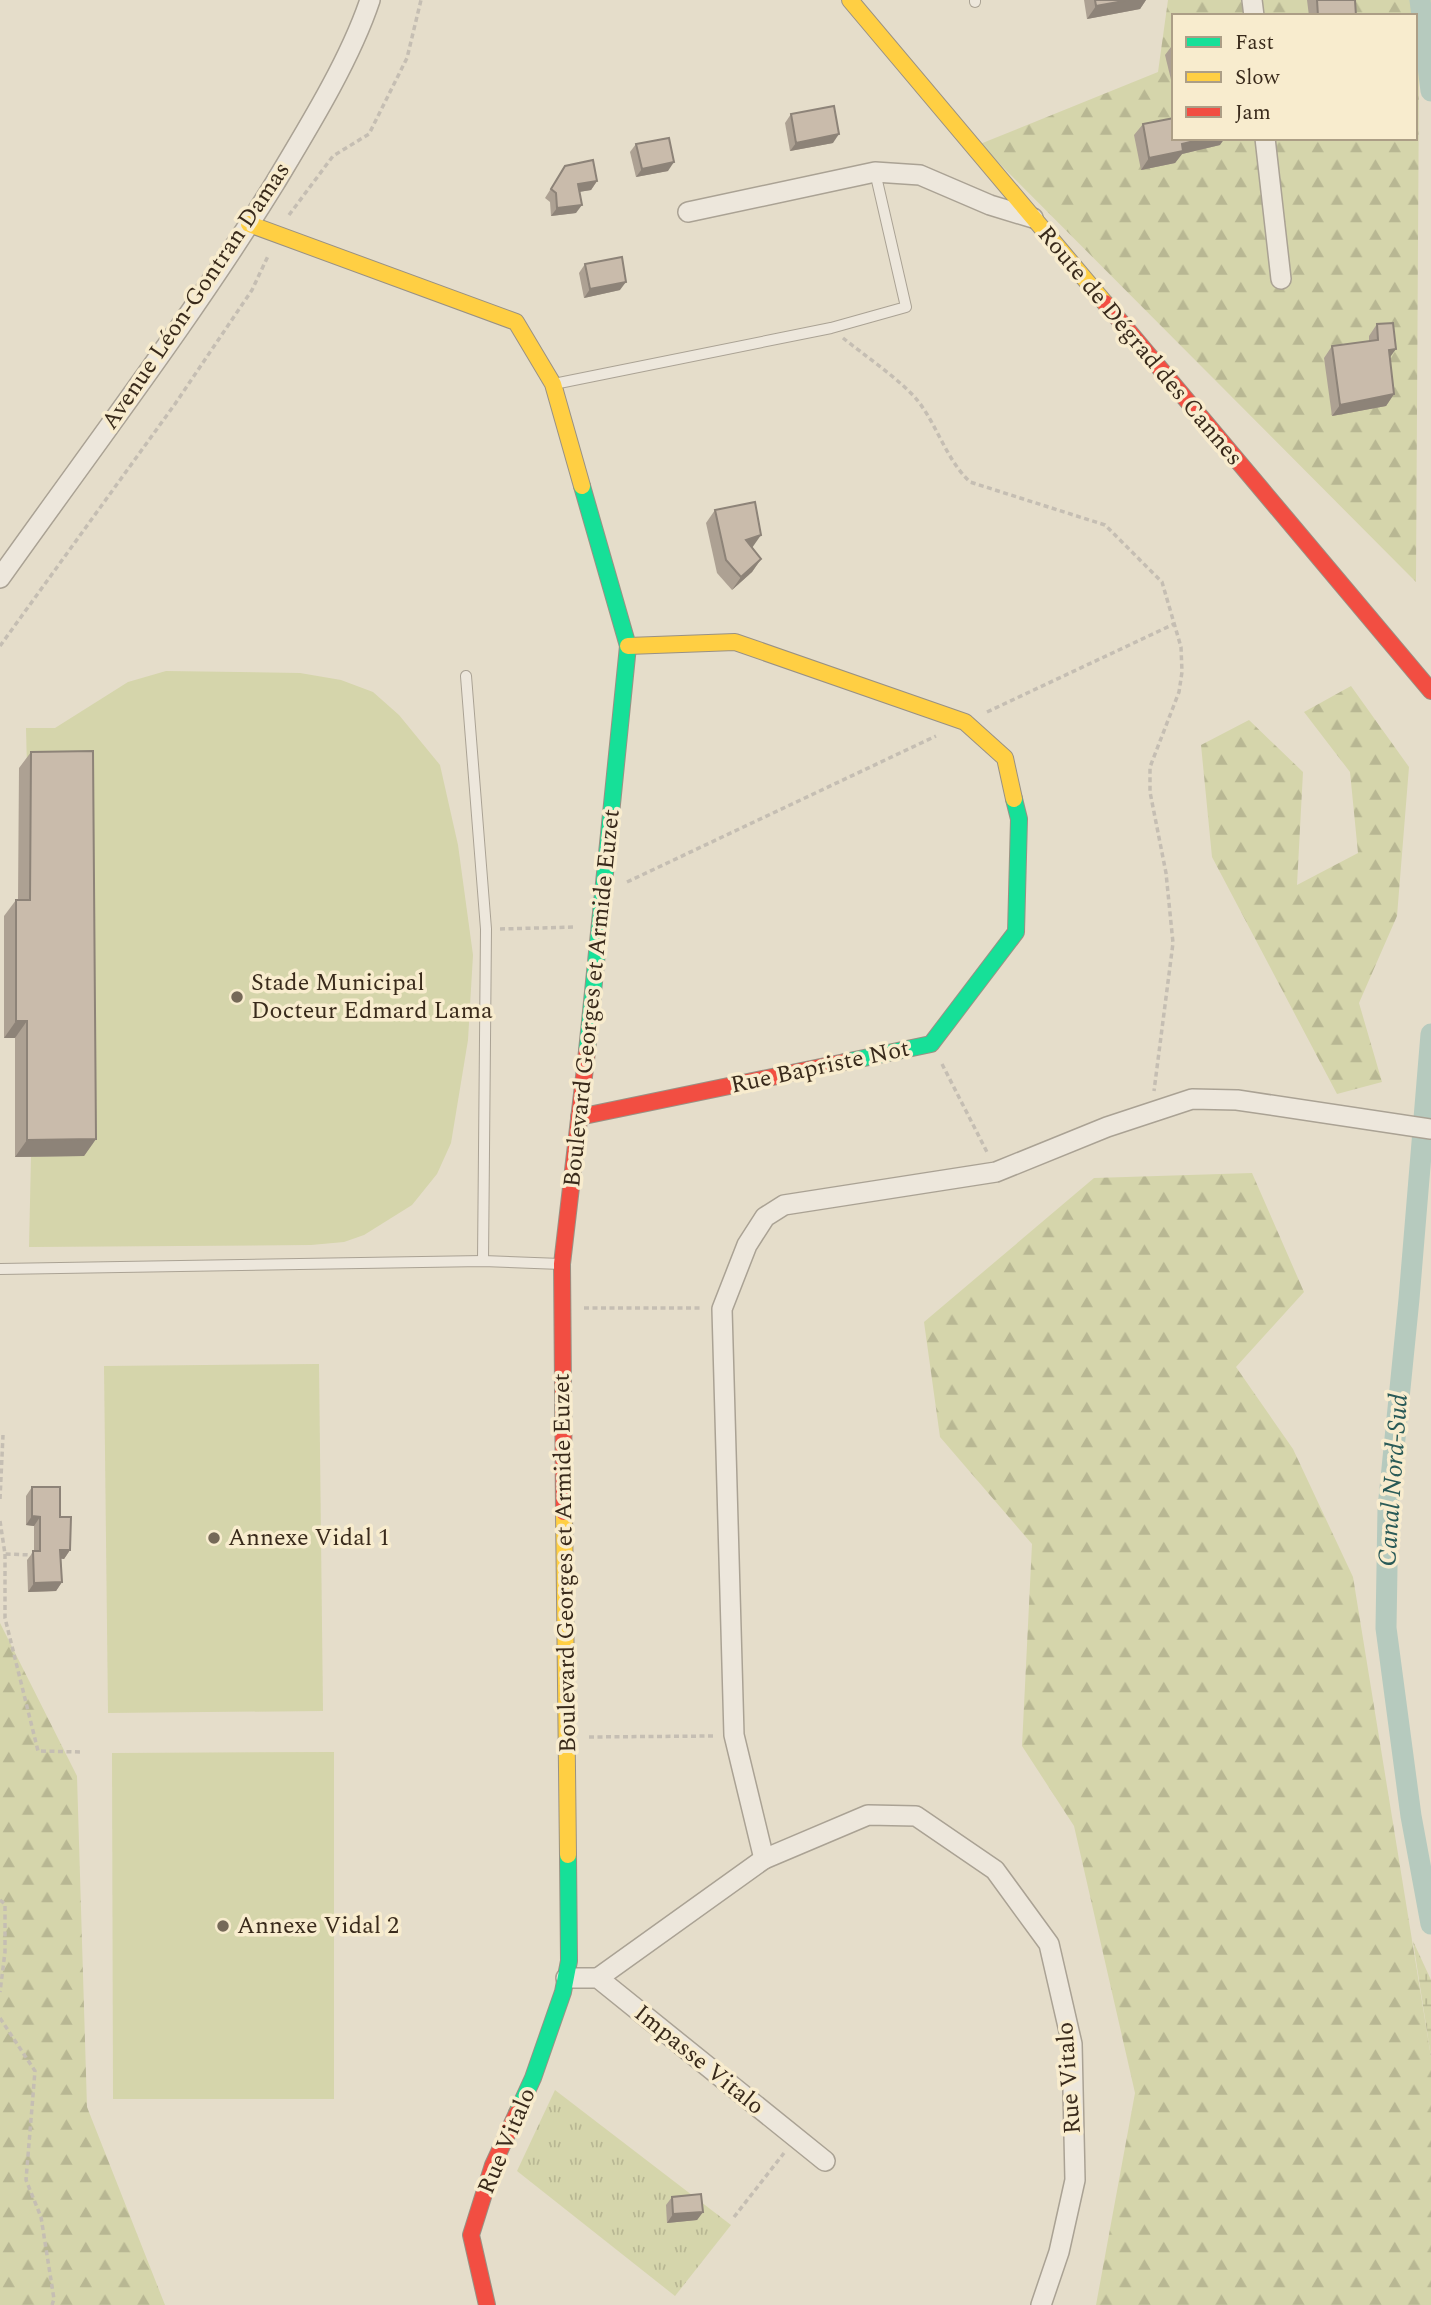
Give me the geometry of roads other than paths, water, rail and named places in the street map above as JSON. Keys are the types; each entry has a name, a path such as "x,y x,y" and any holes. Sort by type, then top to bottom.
{"street":[{"name":"Avenue Léon-Gontran Damas","path":"0,578 249,224 303,136 362,24 370,0"},
{"name":"Route de Dégrad des Cannes","path":"850,0 1431,691"},
{"path":"1265,140 1281,279"},
{"path":"688,212 875,172 920,175 990,205 1034,219"},
{"name":"Boulevard Georges et Armide Euzet","path":"249,224 516,322 553,384 628,646 562,1264 569,1961 566,1979"},
{"name":"Rue Bapriste Not","path":"579,1117 931,1044 1016,932 1019,819 1007,765 1005,758 965,722 735,642 628,646"},
{"path":"764,1859 734,1735 722,1308 747,1245 765,1217 784,1205 996,1172 1107,1127 1192,1099 1237,1100 1431,1129"},
{"name":"Rue Vitalo","path":"598,1979 764,1859 868,1815 916,1816 995,1870 1049,1944 1072,2044 1075,2180 1059,2252 1041,2305"},
{"path":"566,1979 598,1979"},
{"name":"Rue Vitalo","path":"487,2305 471,2235 493,2165 533,2078 566,1979"},
{"name":"Impasse Vitalo","path":"598,1979 825,2161"}],"lane":[{"path":"553,384 831,328 906,307 875,172"},
{"path":"466,676 486,929 483,1261"},
{"path":"0,1269 483,1261 562,1264"}],"waterway":[{"name":"Canal Nord-Sud","path":"1420,0 1431,91"},
{"name":"Canal Nord-Sud","path":"1431,1034 1388,1508 1386,1628 1411,1816 1431,1924"}],"place":[{"name":"Stade Municipal Docteur Edmard Lama","path":"237,997"},
{"name":"Annexe Vidal 1","path":"214,1538"},
{"name":"Annexe Vidal 2","path":"223,1926"}]}
